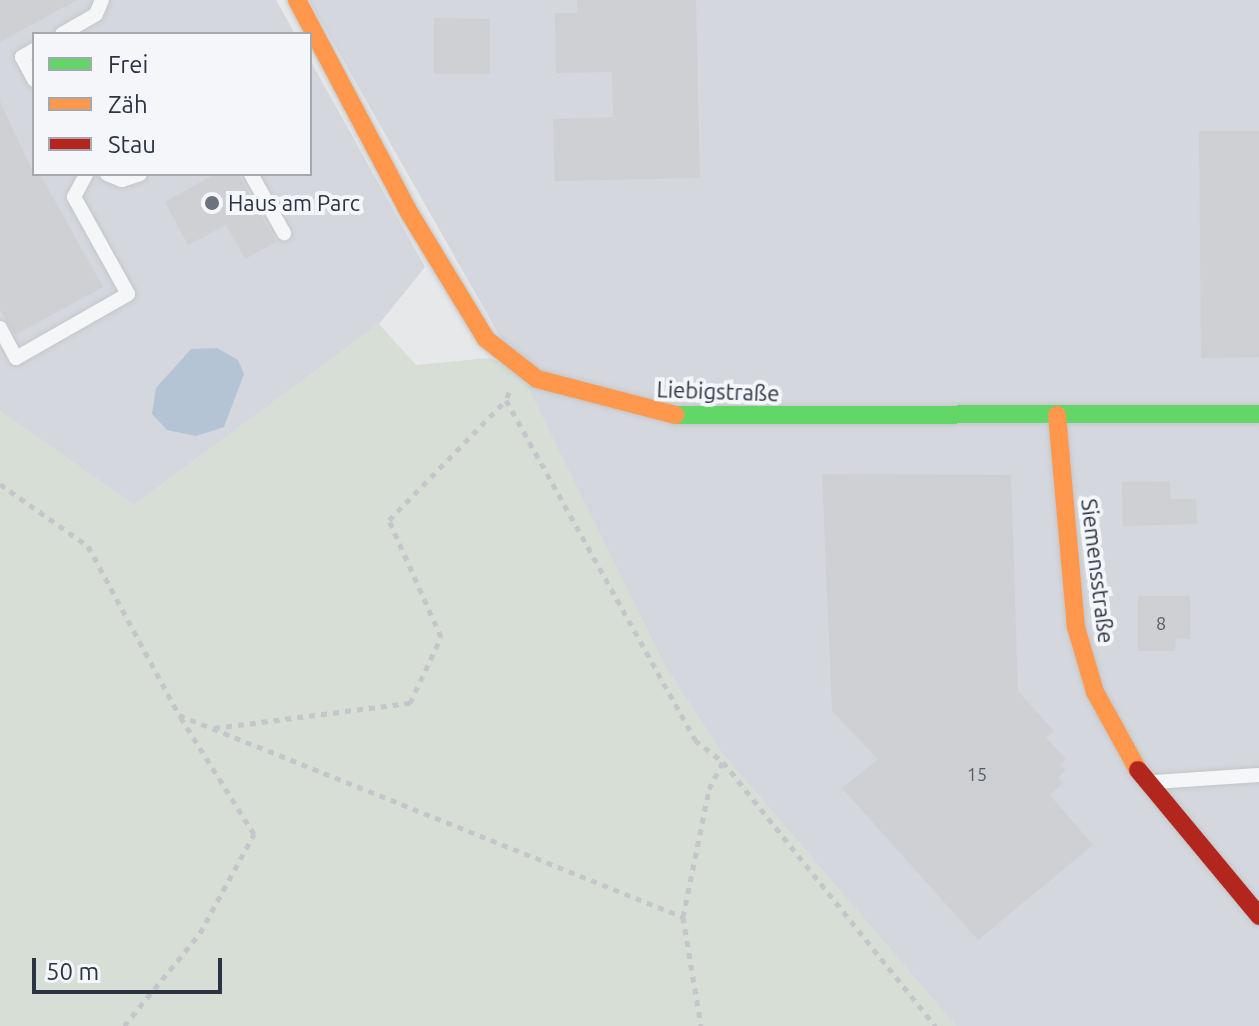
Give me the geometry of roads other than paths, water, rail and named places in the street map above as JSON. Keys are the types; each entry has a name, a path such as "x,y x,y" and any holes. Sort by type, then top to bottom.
{"street":[{"name":"Liebigstraße","path":"297,0 310,32"},
{"name":"Liebigstraße","path":"315,44 410,214 486,339 519,369 649,413 1259,414"},
{"name":"Siemensstraße","path":"1057,415 1076,627 1095,692 1123,751 1259,916"}],"lane":[{"path":"65,32 96,14 102,0"},
{"path":"32,51 22,57 32,76"},
{"path":"0,328 16,358 128,294 74,197 85,176"},
{"path":"112,176 122,180 134,176"},
{"path":"252,176 284,233"},
{"path":"1146,782 1259,775"}],"water":[{"path":"217,348 238,360 244,374 224,427 196,436 167,430 152,414 156,388 191,349"}],"place":[{"name":"Haus am Parc","path":"212,203"}]}
